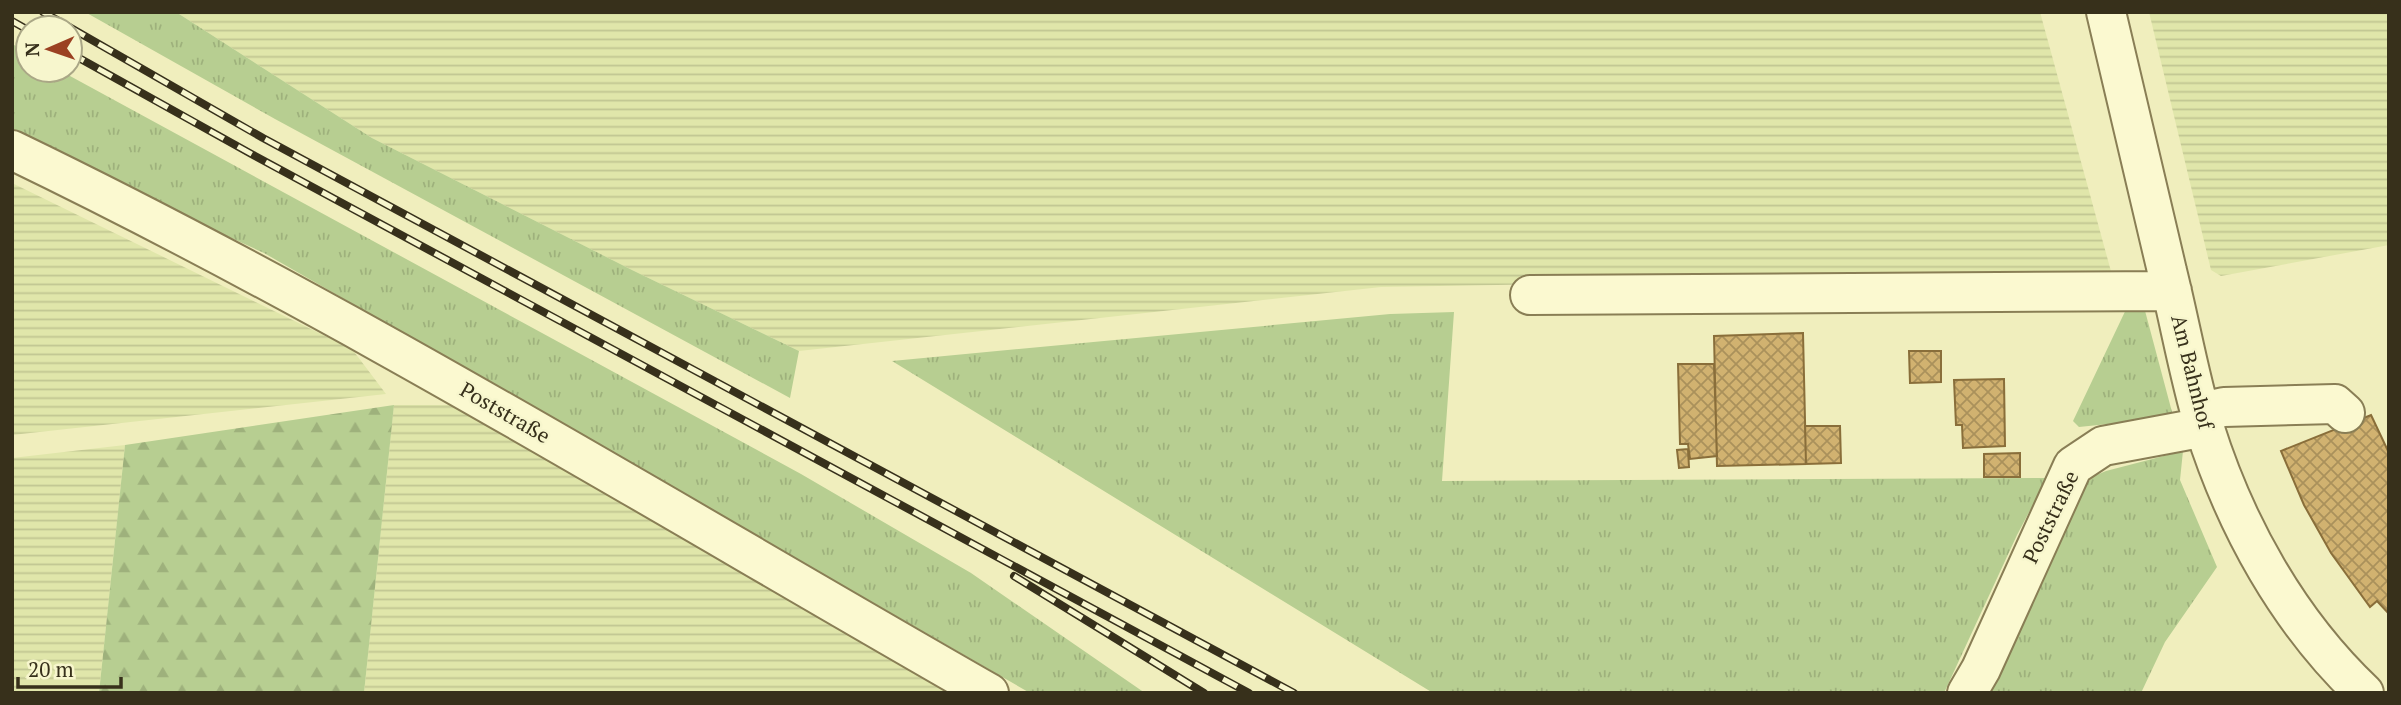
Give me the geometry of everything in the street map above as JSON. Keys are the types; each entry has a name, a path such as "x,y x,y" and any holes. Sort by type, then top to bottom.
{"street":[{"name":"Am Bahnhof","path":"2106,12 2202,419 2238,515 2260,556 2310,632 2345,675 2364,693"},
{"name":"Poststraße","path":"12,150 127,205 453,383 989,693"},
{"path":"1530,295 2172,291"},
{"name":"Poststraße","path":"1967,693 2073,466 2102,446 2202,419 2224,407 2335,404 2345,413"}],"green space":[{"path":"85,12 176,12 372,138 799,351 790,398 275,119"},
{"path":"176,12 2040,12 2112,275 1381,287 799,351 372,138"},
{"path":"2149,12 2389,12 2389,245 2221,276 2211,270"},
{"path":"12,44 14,84 84,84 801,474 971,573 1145,693 1030,693 264,253 12,135"},
{"path":"12,183 352,349 386,394 12,435"},
{"path":"2130,301 2144,307 2172,412 2169,415 2137,421 2079,427 2073,421"},
{"path":"1454,312 1442,481 2047,478 2017,535 1944,693 1433,693 892,361 1390,314"},
{"path":"394,405 458,405 955,693 364,693"},
{"path":"394,405 364,693 99,693 125,445"},
{"path":"125,445 99,693 12,693 12,458"},
{"path":"2183,451 2180,480 2217,567 2165,642 2141,693 1989,693 2082,488 2094,476 2106,471"}],"building":[{"path":"1803,333 1806,464 1717,466 1714,336"},
{"path":"1909,351 1941,351 1941,382 1910,383"},
{"path":"1678,364 1714,364 1717,456 1690,459 1688,444 1680,444"},
{"path":"2004,379 2005,446 1963,448 1962,425 1956,425 1954,380"},
{"path":"2371,415 2389,453 2389,614 2377,601 2370,607 2331,553 2304,505 2281,451"},
{"path":"1805,426 1840,426 1841,463 1806,464"},
{"path":"1688,449 1689,467 1679,468 1677,450"},
{"path":"2020,453 2020,477 1984,477 1984,454"}],"railway":[{"path":"43,12 263,138 1294,693"},
{"path":"84,61 255,156 1249,693"},
{"path":"1014,576 1204,693"}]}
